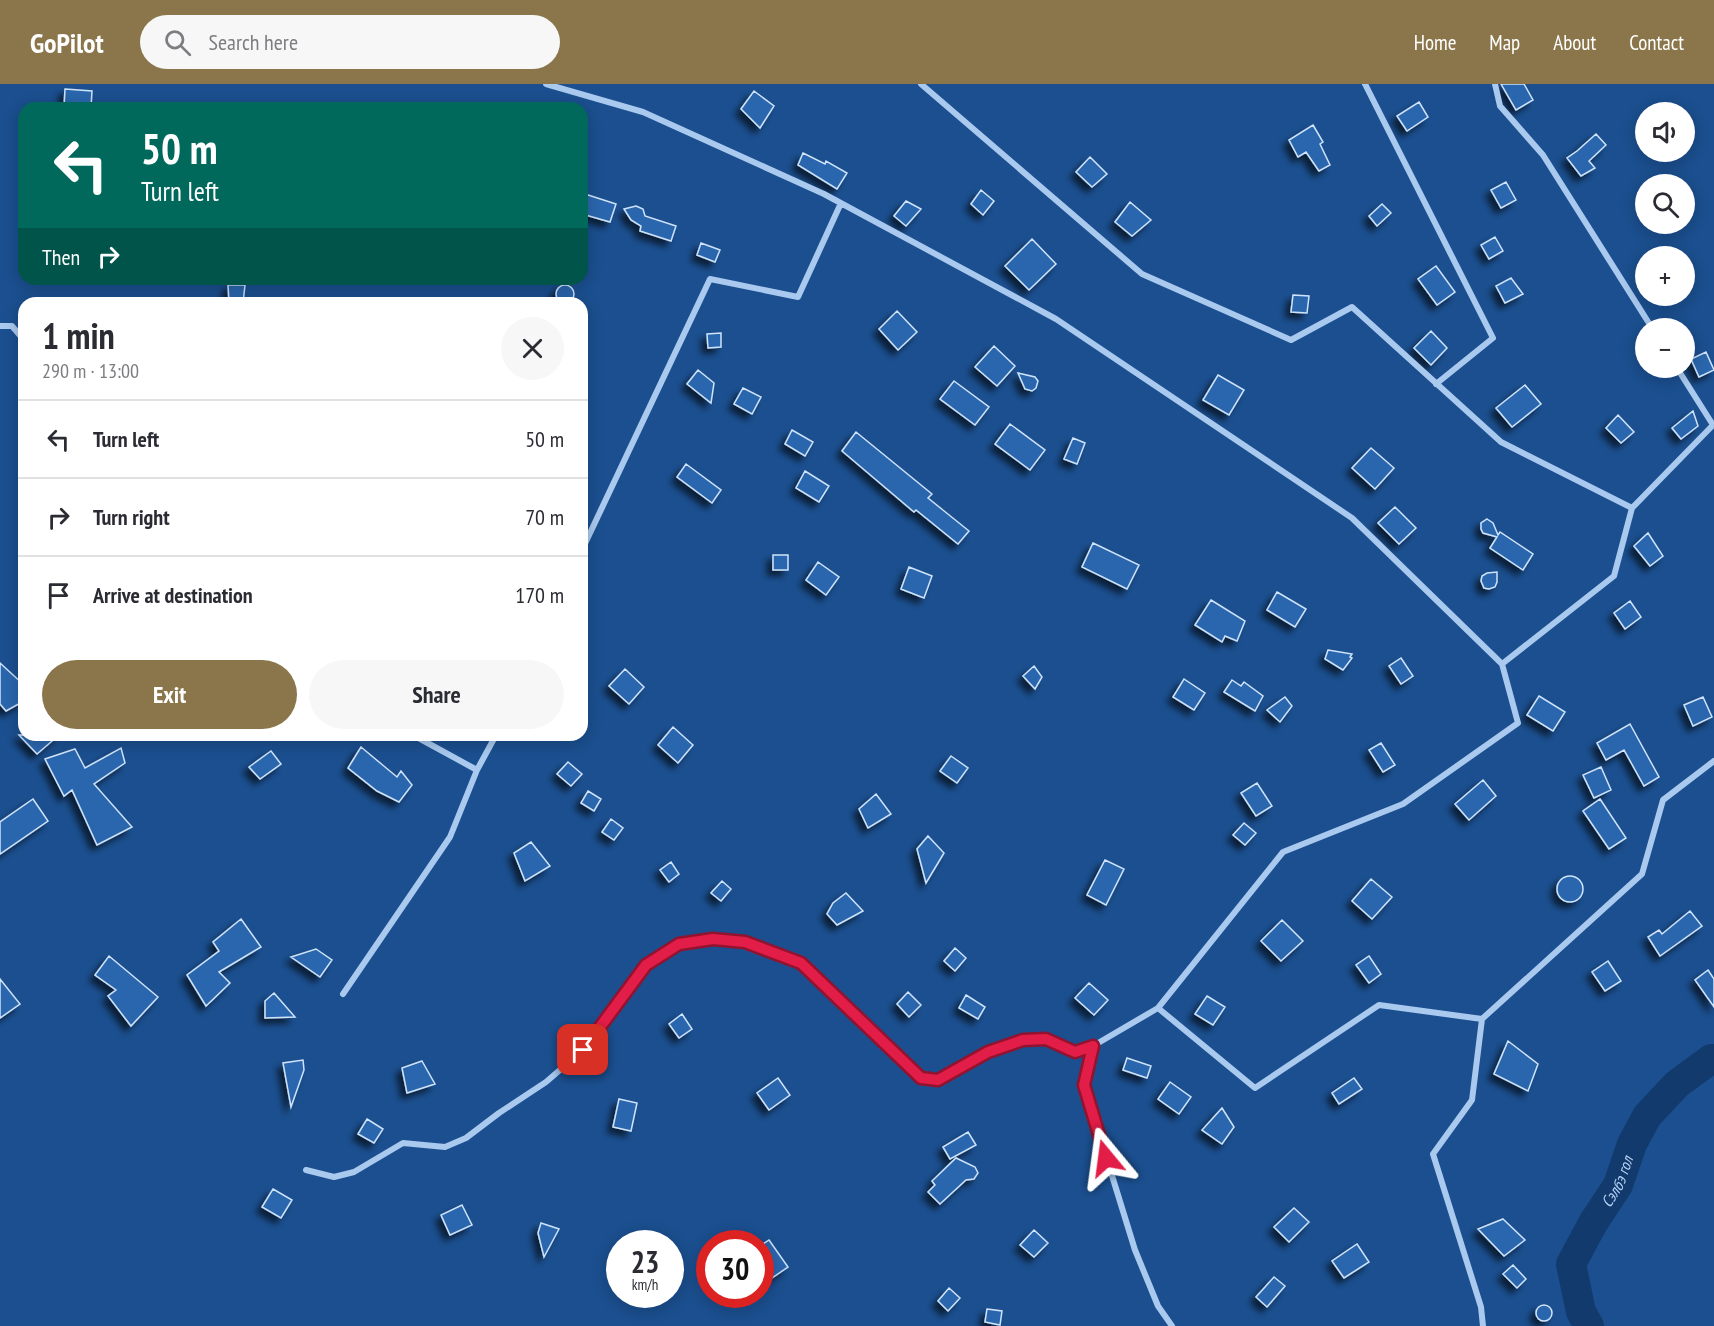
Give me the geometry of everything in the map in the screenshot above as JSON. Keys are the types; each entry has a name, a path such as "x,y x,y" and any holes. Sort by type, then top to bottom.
{"street":[{"path":"306,1170 334,1177 354,1172 403,1143 445,1147 466,1138 546,1082 583,1050 646,965 679,944 713,939 745,942 801,963 921,1078 938,1080 988,1052 1023,1040 1046,1039 1075,1052 1093,1046 1158,1008 1283,852 1403,804 1518,723 1502,664 1352,518 1056,319 841,203 643,112 546,84"},
{"path":"921,84 1142,274 1291,340 1352,307 1501,442 1632,508"},
{"path":"1365,84 1492,338 1437,384"},
{"path":"1496,84 1500,106 1543,155 1646,318"},
{"path":"588,537 710,279 798,297 841,203"},
{"path":"0,326 12,326 18,333"},
{"path":"1502,664 1614,576 1632,508 1714,424 1684,378"},
{"path":"424,741 477,770"},
{"path":"344,994 450,837 477,770 493,741"},
{"path":"1483,1326 1481,1307 1433,1155 1472,1100 1482,1019 1642,874 1663,800 1714,760"},
{"path":"1158,1008 1255,1088 1379,1005 1482,1019"},
{"path":"1093,1046 1084,1085 1136,1250 1158,1306 1172,1326"}],"building":[{"path":"1501,84 1524,84 1533,100 1516,110"},
{"path":"65,89 92,91 91,102 64,102"},
{"path":"754,91 774,106 760,128 741,109"},
{"path":"1419,102 1428,117 1407,131 1397,116"},
{"path":"1313,125 1323,142 1320,144 1330,165 1319,171 1306,152 1298,157 1289,140"},
{"path":"1596,134 1606,145 1589,161 1595,168 1581,176 1567,158"},
{"path":"803,153 825,164 826,161 847,173 837,189 798,165"},
{"path":"1090,157 1107,174 1092,187 1076,172"},
{"path":"1506,182 1516,200 1501,208 1491,190"},
{"path":"981,190 994,201 983,215 971,204"},
{"path":"588,195 616,204 610,222 588,216"},
{"path":"906,201 921,209 906,226 894,216"},
{"path":"1130,202 1151,220 1132,236 1115,222"},
{"path":"1382,204 1391,213 1377,226 1369,216"},
{"path":"636,206 643,209 645,216 676,226 671,241 640,231 641,226 631,220 624,209"},
{"path":"1495,237 1503,251 1489,259 1481,245"},
{"path":"1032,239 1056,264 1029,290 1005,266"},
{"path":"701,243 720,250 715,262 697,255"},
{"path":"1436,266 1455,292 1437,305 1418,279"},
{"path":"1511,278 1523,294 1505,303 1496,286"},
{"path":"228,285 245,285 244,297 229,297"},
{"path":"565,285 573,291 573,297 557,297 556,294 559,288"},
{"path":"1293,295 1309,296 1307,313 1291,312"},
{"path":"897,311 917,332 898,350 879,329"},
{"path":"1431,331 1447,348 1431,365 1414,348"},
{"path":"721,333 721,347 708,348 707,334"},
{"path":"994,346 1015,366 997,386 975,367"},
{"path":"1706,352 1714,370 1699,377 1695,368 1695,357"},
{"path":"698,370 714,383 711,403 687,384"},
{"path":"1018,373 1035,377 1038,381 1036,388 1032,391 1025,389"},
{"path":"1218,375 1244,390 1229,415 1203,400"},
{"path":"954,381 989,407 975,425 940,399"},
{"path":"1525,385 1541,404 1512,427 1496,408"},
{"path":"743,388 761,397 752,414 734,404"},
{"path":"1693,411 1698,426 1681,439 1672,428"},
{"path":"1618,415 1634,432 1621,443 1606,428"},
{"path":"1010,424 1045,450 1030,470 995,444"},
{"path":"792,430 813,442 805,456 785,444"},
{"path":"856,432 932,494 928,498 969,531 958,544 916,510 914,512 842,451"},
{"path":"1073,438 1085,443 1077,464 1064,459"},
{"path":"1371,448 1394,468 1375,489 1352,468"},
{"path":"686,464 721,490 712,503 677,477"},
{"path":"805,471 829,486 819,502 796,488"},
{"path":"1395,507 1416,528 1399,544 1378,523"},
{"path":"1487,519 1493,523 1498,535 1500,532 1533,554 1523,570 1490,548 1497,537 1483,533 1481,523"},
{"path":"1648,533 1663,556 1650,566 1634,546"},
{"path":"1093,543 1139,565 1127,589 1082,567"},
{"path":"773,555 788,555 788,570 773,570"},
{"path":"818,562 839,577 826,595 806,580"},
{"path":"909,567 932,576 924,598 901,589"},
{"path":"1497,572 1495,587 1484,588 1481,581 1482,576"},
{"path":"1277,592 1306,609 1295,627 1267,610"},
{"path":"1211,600 1245,621 1237,641 1225,636 1222,642 1195,625"},
{"path":"1630,601 1641,617 1625,629 1614,613"},
{"path":"1328,650 1352,654 1350,657 1352,658 1343,670 1325,659"},
{"path":"1401,658 1413,676 1401,684 1389,666"},
{"path":"0,663 18,680 18,704 6,711 0,704"},
{"path":"1034,666 1042,677 1035,689 1023,676"},
{"path":"625,669 644,687 629,704 609,686"},
{"path":"1184,679 1205,693 1194,710 1173,697"},
{"path":"1232,680 1241,686 1244,682 1263,696 1255,711 1224,692"},
{"path":"1539,696 1565,712 1553,731 1527,715"},
{"path":"1285,697 1292,706 1280,722 1267,710"},
{"path":"1703,697 1712,717 1693,726 1684,705"},
{"path":"1630,724 1659,777 1644,786 1624,750 1606,760 1597,743"},
{"path":"673,727 693,745 678,763 658,745"},
{"path":"25,741 52,741 37,754"},
{"path":"1381,743 1395,765 1383,772 1369,750"},
{"path":"361,747 397,777 401,771 412,785 399,802 377,791 348,768"},
{"path":"121,748 125,763 94,784 132,827 97,845 72,790 64,796 45,759 75,749 85,768"},
{"path":"271,751 281,764 260,779 249,767"},
{"path":"951,756 968,768 957,783 940,771"},
{"path":"568,762 582,774 571,786 557,774"},
{"path":"1601,767 1611,790 1594,798 1583,775"},
{"path":"1483,780 1496,796 1469,820 1455,804"},
{"path":"1257,783 1272,806 1256,816 1241,793"},
{"path":"588,791 601,799 594,811 581,803"},
{"path":"876,794 891,814 868,828 859,809"},
{"path":"33,799 48,821 0,854 0,822"},
{"path":"1600,799 1626,838 1609,849 1583,811"},
{"path":"611,819 623,828 614,840 602,832"},
{"path":"1244,823 1256,833 1245,845 1233,835"},
{"path":"928,836 944,853 926,883 917,849"},
{"path":"531,842 550,866 525,881 514,853"},
{"path":"1105,860 1124,869 1106,905 1087,895"},
{"path":"671,862 679,874 669,882 660,870"},
{"path":"1570,876 1579,880 1583,889 1579,898 1570,902 1561,898 1557,889 1561,880"},
{"path":"1371,879 1392,897 1372,919 1352,901"},
{"path":"722,881 731,889 721,901 711,893"},
{"path":"846,893 863,911 837,925 827,914 833,903"},
{"path":"1690,911 1702,926 1660,956 1648,937 1659,930 1662,934"},
{"path":"241,919 261,947 219,972 230,983 206,1006 187,975 219,951 213,942"},
{"path":"1282,920 1303,941 1281,961 1261,941"},
{"path":"955,948 966,958 955,971 944,961"},
{"path":"316,949 332,960 320,977 291,957"},
{"path":"109,956 158,997 131,1026 108,996 116,990 95,975"},
{"path":"1369,956 1381,974 1369,983 1356,965"},
{"path":"1608,961 1621,981 1605,991 1592,972"},
{"path":"1708,970 1714,979 1714,1007 1695,980"},
{"path":"0,979 20,1004 0,1018"},
{"path":"1089,983 1108,1000 1094,1015 1075,998"},
{"path":"908,992 921,1005 909,1017 897,1004"},
{"path":"274,993 295,1017 265,1018 265,1001"},
{"path":"966,995 985,1007 978,1019 959,1008"},
{"path":"1207,996 1225,1007 1213,1025 1195,1014"},
{"path":"682,1014 692,1029 679,1038 669,1024"},
{"path":"1508,1041 1538,1064 1528,1091 1494,1074"},
{"path":"1127,1058 1151,1066 1147,1078 1123,1070"},
{"path":"303,1060 304,1070 291,1107 283,1063"},
{"path":"422,1061 435,1084 407,1093 402,1068"},
{"path":"778,1078 790,1095 769,1110 757,1093"},
{"path":"1354,1078 1362,1089 1339,1104 1332,1093"},
{"path":"1170,1082 1191,1097 1179,1114 1158,1099"},
{"path":"619,1099 637,1103 631,1131 613,1127"},
{"path":"1222,1108 1234,1127 1222,1144 1202,1130"},
{"path":"367,1119 383,1129 374,1143 358,1134"},
{"path":"968,1132 976,1145 950,1159 943,1147"},
{"path":"956,1158 975,1167 978,1173 974,1179 966,1180 940,1204 928,1192 935,1185 932,1181"},
{"path":"273,1189 292,1200 281,1218 262,1207"},
{"path":"462,1205 472,1225 450,1235 441,1215"},
{"path":"1294,1208 1309,1222 1289,1242 1274,1227"},
{"path":"1503,1219 1525,1240 1504,1256 1478,1229"},
{"path":"541,1223 559,1229 544,1257 538,1233"},
{"path":"1034,1230 1048,1243 1034,1257 1020,1245"},
{"path":"1357,1244 1369,1262 1344,1278 1332,1261"},
{"path":"774,1247 788,1267 774,1276"},
{"path":"1513,1265 1526,1279 1517,1288 1503,1274"},
{"path":"1274,1277 1285,1286 1267,1307 1256,1297"},
{"path":"949,1288 960,1298 948,1311 938,1301"},
{"path":"1544,1305 1550,1307 1552,1313 1550,1319 1544,1321 1538,1319 1536,1313 1538,1307"},
{"path":"987,1309 1002,1311 1000,1325 985,1322"}],"waterway":[{"name":"Сэлбэ гол","path":"1589,1326 1581,1312 1571,1264 1593,1223 1618,1185 1632,1144 1647,1116 1677,1084 1714,1059"}],"route":[{"path":"583,1050 646,965 679,944 713,939 745,942 801,963 921,1078 938,1080 988,1052 1023,1040 1046,1039 1075,1052 1093,1046 1084,1085 1106,1158"}]}
